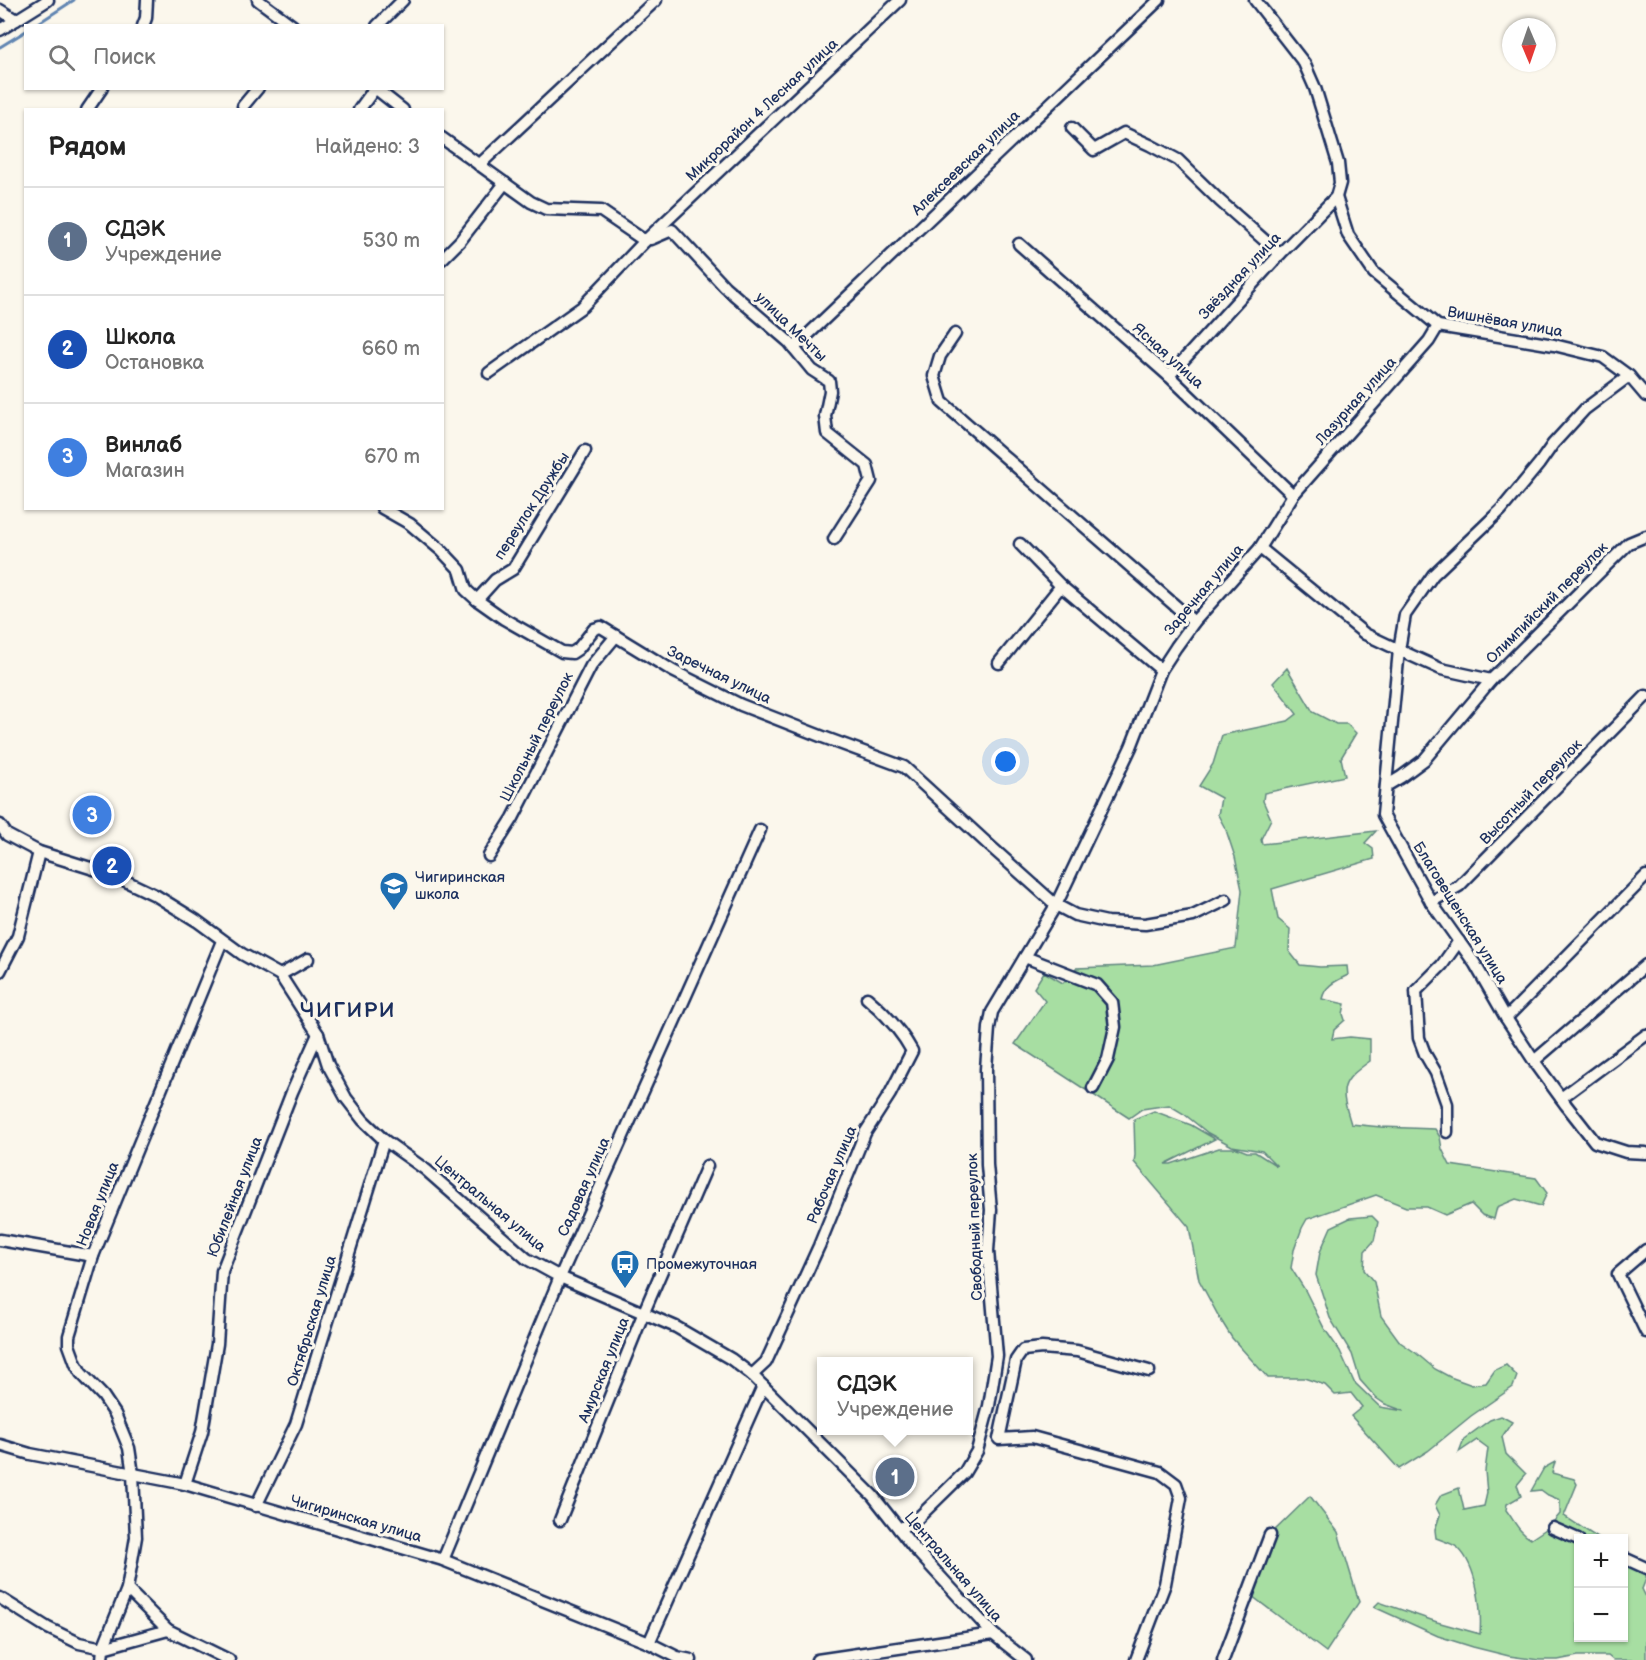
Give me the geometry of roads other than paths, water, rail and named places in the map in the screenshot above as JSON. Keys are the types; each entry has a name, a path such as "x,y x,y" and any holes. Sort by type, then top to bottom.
{"street":[{"path":"0,30 48,0"},
{"path":"144,24 147,0"},
{"path":"258,0 290,24"},
{"path":"379,24 403,0"},
{"path":"479,165 656,0"},
{"name":"Микрорайон 4 Лесная улица","path":"489,373 582,307 645,241 900,0"},
{"name":"Алексеевская улица","path":"794,348 1160,0"},
{"path":"1255,0 1304,63 1338,163 1340,183 1336,197"},
{"path":"0,10 16,20"},
{"path":"88,108 101,90"},
{"path":"243,106 256,90"},
{"path":"360,108 374,90"},
{"path":"378,90 401,108"},
{"path":"1072,128 1094,150 1124,133 1178,160 1280,254"},
{"path":"444,139 531,202 546,209 601,211 645,241"},
{"path":"444,258 505,183"},
{"name":"Звёздная улица","path":"1169,376 1280,254 1336,197"},
{"name":"Вишнёвая улица","path":"1336,197 1348,235 1374,273 1438,326 1554,345 1603,357 1629,376 1646,396"},
{"name":"улица Мечты","path":"645,241 672,230 725,287 789,342 812,370 829,381 830,391 825,416 827,433 867,465 871,481 834,539"},
{"name":"Ясная улица","path":"1019,244 1169,376 1293,495"},
{"name":"Лазурная улица","path":"1293,495 1429,342 1438,326"},
{"path":"955,334 940,356 934,376 942,402 1194,622"},
{"name":"Благовещенская улица","path":"1629,376 1585,409 1553,444 1501,510 1433,575 1406,615 1399,650 1383,815 1431,902 1475,964 1506,1018 1534,1061 1595,1142 1626,1152 1646,1153"},
{"name":"переулок Дружбы","path":"477,600 495,580 513,569 585,451"},
{"name":"Заречная улица","path":"1056,905 1131,747 1161,670 1194,622 1260,548 1293,495"},
{"name":"Заречная улица","path":"386,510 410,524 442,550 460,570 466,590 477,600 504,619 562,652 572,653 594,629 601,627 673,672 741,705 904,767 1056,905 1075,915 1107,922 1145,924 1193,916 1226,900"},
{"name":"Олимпийский переулок","path":"1399,650 1441,669 1491,680 1629,543 1646,536"},
{"path":"1020,544 1061,586 1161,670"},
{"path":"1260,548 1365,634 1399,650"},
{"path":"999,663 1061,586"},
{"name":"Школьный переулок","path":"489,856 513,818 591,666 616,636"},
{"path":"1386,786 1424,760 1491,680"},
{"name":"Высотный переулок","path":"1431,902 1459,886 1646,696"},
{"name":"Центральная улица","path":"0,825 7,835 39,852 113,875 155,895 197,921 242,954 280,975 318,1034 328,1065 346,1098 363,1120 384,1140 426,1170 527,1258 560,1277 685,1332 753,1375 873,1496 899,1529 993,1634 1026,1660"},
{"name":"Садовая улица","path":"443,1560 560,1277 759,830"},
{"path":"0,971 18,936 39,852"},
{"path":"1506,1018 1646,876"},
{"name":"Свободный переулок","path":"899,1529 917,1519 964,1473 977,1451 989,1406 997,1356 988,1251 991,1210 987,1164 986,1069 989,1028 992,1012 1056,905"},
{"name":"Новая улица","path":"102,1660 103,1648 127,1588 136,1537 134,1474 129,1448 115,1414 103,1396 81,1373 68,1341 93,1256 222,940"},
{"path":"1447,1132 1447,1104 1436,1073 1419,1038 1416,991 1442,965 1459,941"},
{"path":"1025,957 1097,985 1112,1002 1115,1026 1108,1059 1093,1088"},
{"path":"280,975 308,959"},
{"path":"1534,1061 1646,965"},
{"name":"Рабочая улица","path":"753,1375 766,1362 819,1246 865,1133 890,1094 912,1051 903,1034 888,1016 867,998"},
{"name":"Юбилейная улица","path":"185,1484 202,1432 217,1344 222,1271 292,1092 318,1034"},
{"path":"1561,1098 1646,1035"},
{"name":"Октябрьская улица","path":"256,1506 296,1424 384,1140"},
{"name":"Амурская улица","path":"560,1520 706,1166"},
{"path":"0,1240 93,1256"},
{"path":"1645,1325 1618,1274 1646,1250"},
{"path":"1136,1660 1165,1584 1181,1498 1176,1484 1160,1472 1032,1437 999,1439 1016,1360 1023,1350 1042,1347 1077,1352 1149,1371"},
{"path":"649,1643 763,1386"},
{"name":"Чигиринская улица","path":"0,1445 30,1454 185,1484 443,1560 649,1643 676,1658 691,1660"},
{"path":"1553,1528 1574,1537"},
{"path":"1223,1660 1270,1535"},
{"path":"1628,1560 1646,1568"},
{"path":"127,1588 168,1630 229,1660"},
{"path":"0,1598 48,1628 79,1643 103,1648 168,1630"},
{"path":"817,1660 993,1634"}],"waterway":[{"path":"37,24 74,0"},
{"path":"0,47 24,32"}],"place":[{"name":"Винлаб","path":"92,815"},
{"name":"Школа","path":"112,866"},
{"name":"Чигиринская школа","path":"394,912"},
{"name":"Промежуточная","path":"625,1290"},
{"name":"СДЭК","path":"895,1477"}],"district":[{"name":"ЧИГИРИ","path":"348,1010"}]}
